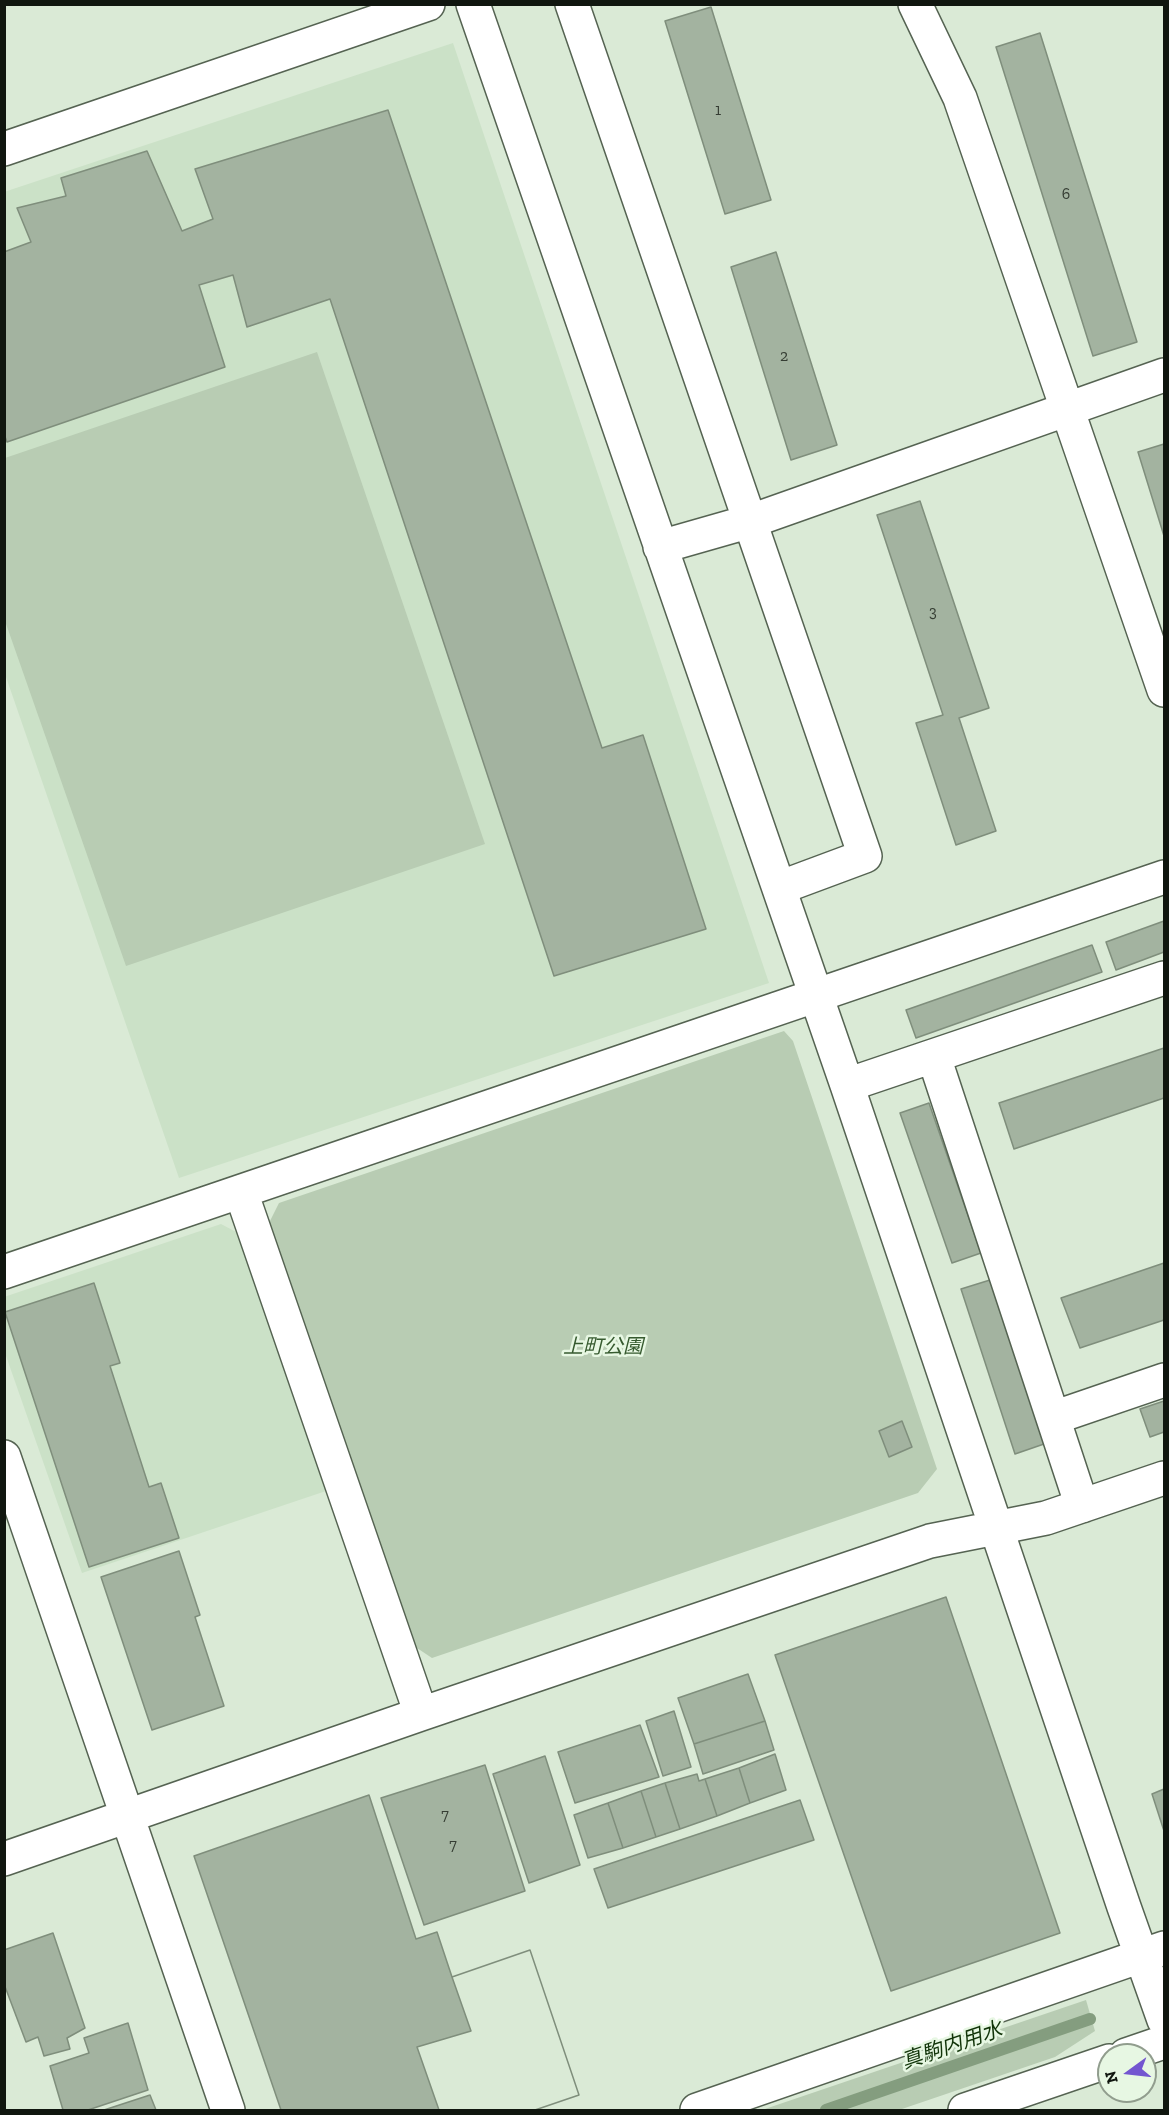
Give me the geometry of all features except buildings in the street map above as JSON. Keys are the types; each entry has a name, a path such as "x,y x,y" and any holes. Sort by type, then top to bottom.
{"street":[{"path":"4,149 428,4"},
{"path":"473,4 847,1085 995,1527 1153,1953 1164,2020"},
{"path":"572,4 865,856 779,888"},
{"path":"915,4 960,98 1164,690"},
{"path":"660,547 751,521 1164,375"},
{"path":"4,1272 1164,877"},
{"path":"847,1085 1164,978"},
{"path":"934,1057 1082,1506"},
{"path":"241,1192 421,1714"},
{"path":"1053,1418 1164,1380"},
{"path":"4,1457 228,2110"},
{"path":"4,1859 930,1541 1046,1518 1164,1478"},
{"path":"697,2110 1153,1953"},
{"path":"965,2110 1097,2065"}],"shaded area":[{"path":"453,43 769,983 179,1178 5,674 4,192"},
{"path":"221,1224 238,1233 326,1491 82,1573 5,1353 4,1297"}],"green space":[{"path":"317,352 485,844 126,966 5,621 5,458"},
{"name":"上町公園","path":"784,1031 793,1041 937,1469 918,1493 432,1658 414,1646 268,1225 279,1203"},
{"path":"1086,2000 1095,2031 1055,2057 899,2110 762,2110"}],"waterway":[{"name":"真駒内用水","path":"826,2110 1090,2019"}]}
